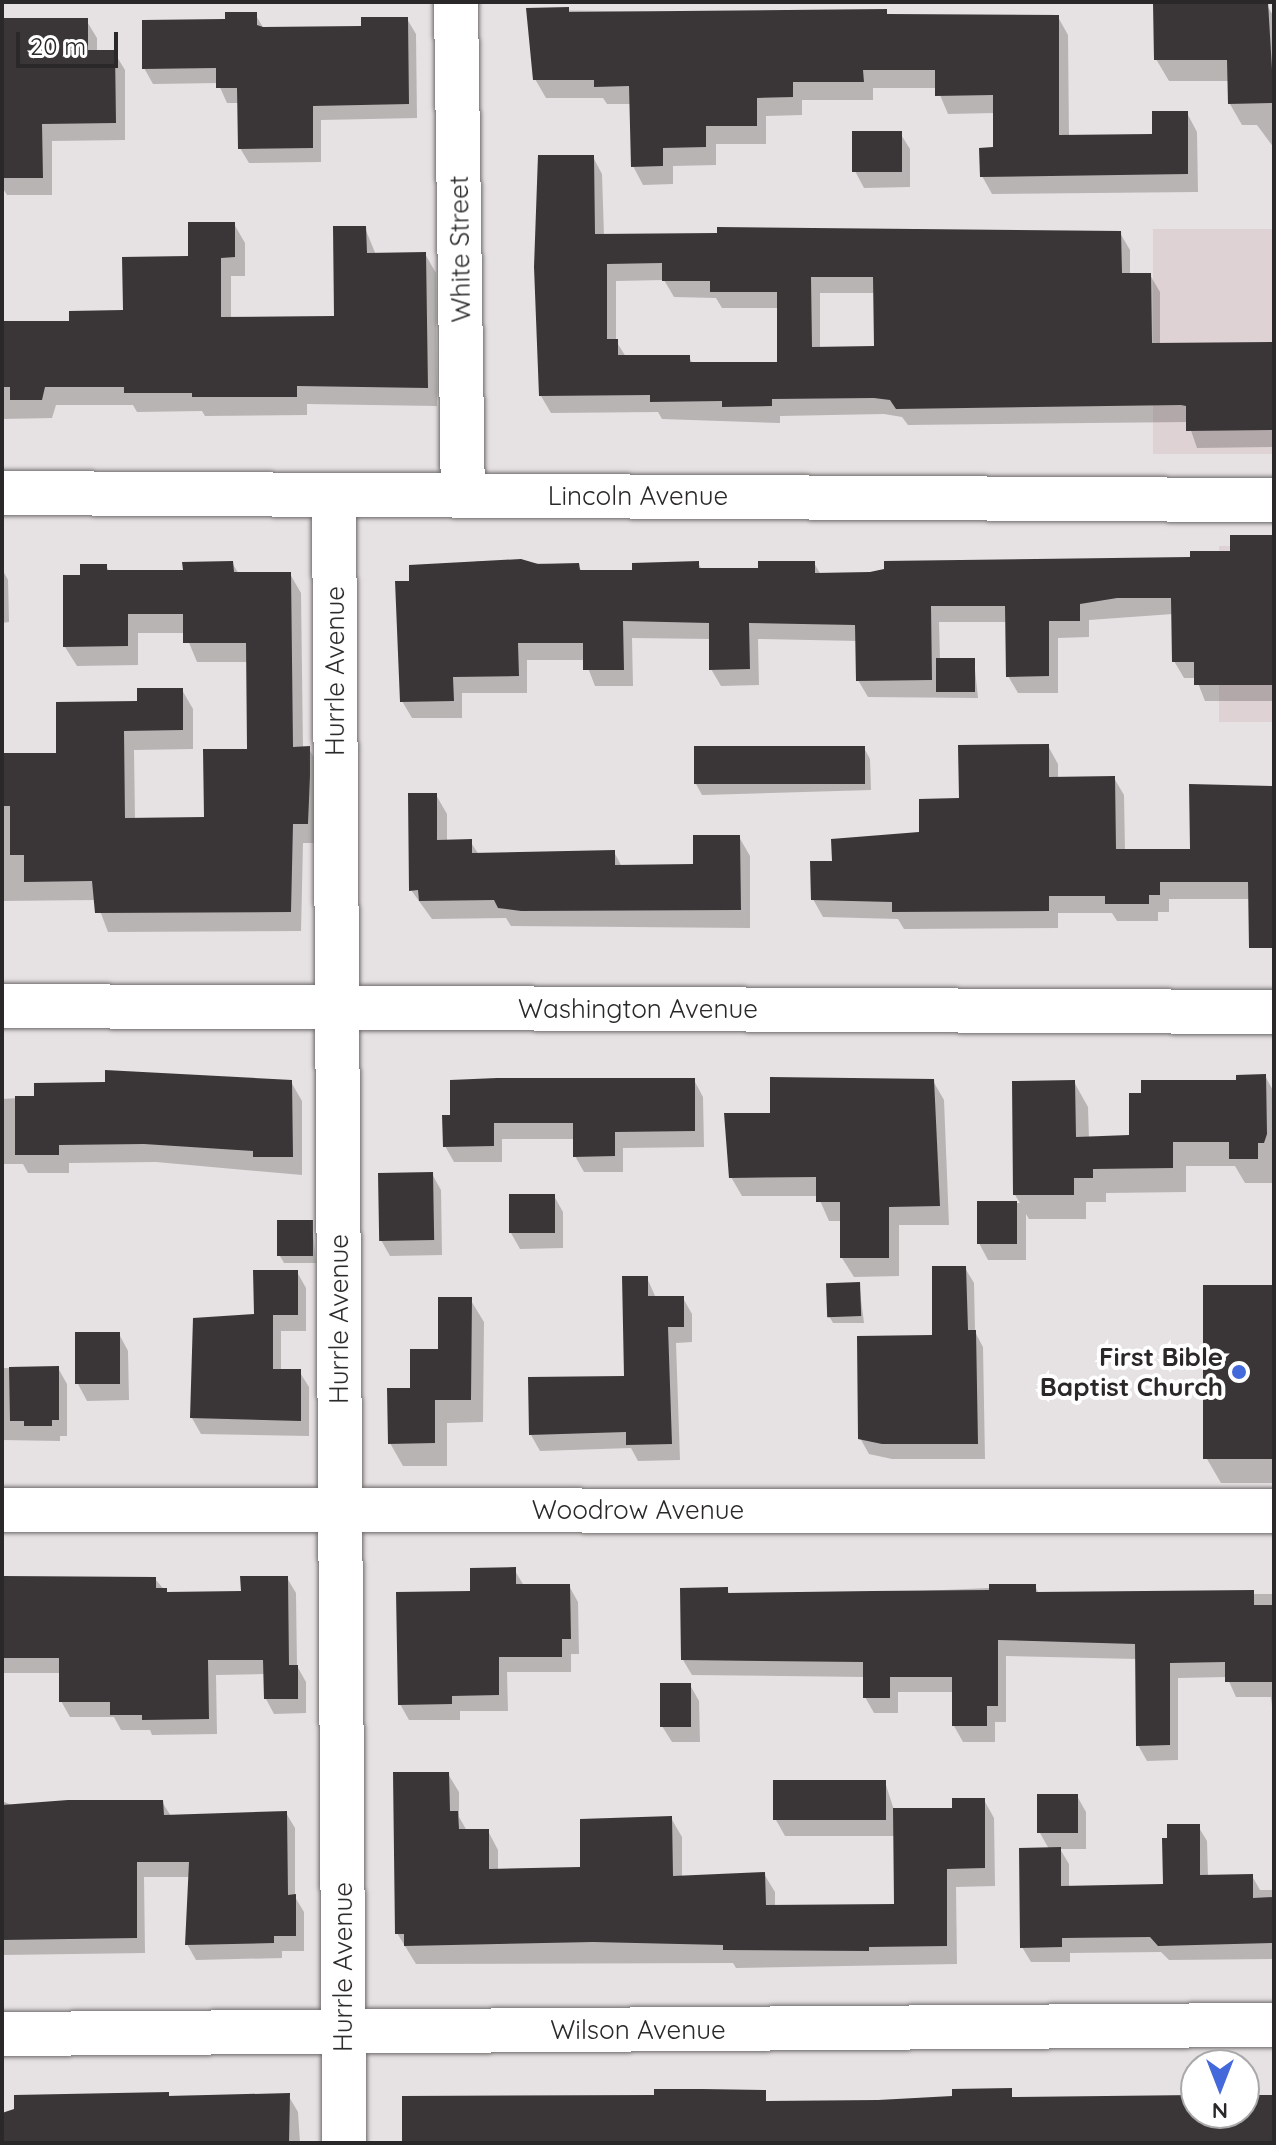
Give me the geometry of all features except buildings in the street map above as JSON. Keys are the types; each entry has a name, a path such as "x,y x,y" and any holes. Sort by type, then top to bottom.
{"street":[{"name":"White Street","path":"456,2 463,495"},
{"name":"Lincoln Avenue","path":"2,493 1274,500"},
{"name":"Hurrle Avenue","path":"334,495 344,2143"},
{"name":"Washington Avenue","path":"2,1006 1274,1012"},
{"name":"Woodrow Avenue","path":"2,1510 1274,1511"},
{"name":"Wilson Avenue","path":"2,2034 1274,2025"}],"shaded area":[{"path":"1153,229 1274,229 1274,454 1153,454"},
{"path":"1219,546 1274,546 1274,722 1219,722"}],"place":[{"name":"First Bible Baptist Church","path":"1239,1372"}]}
